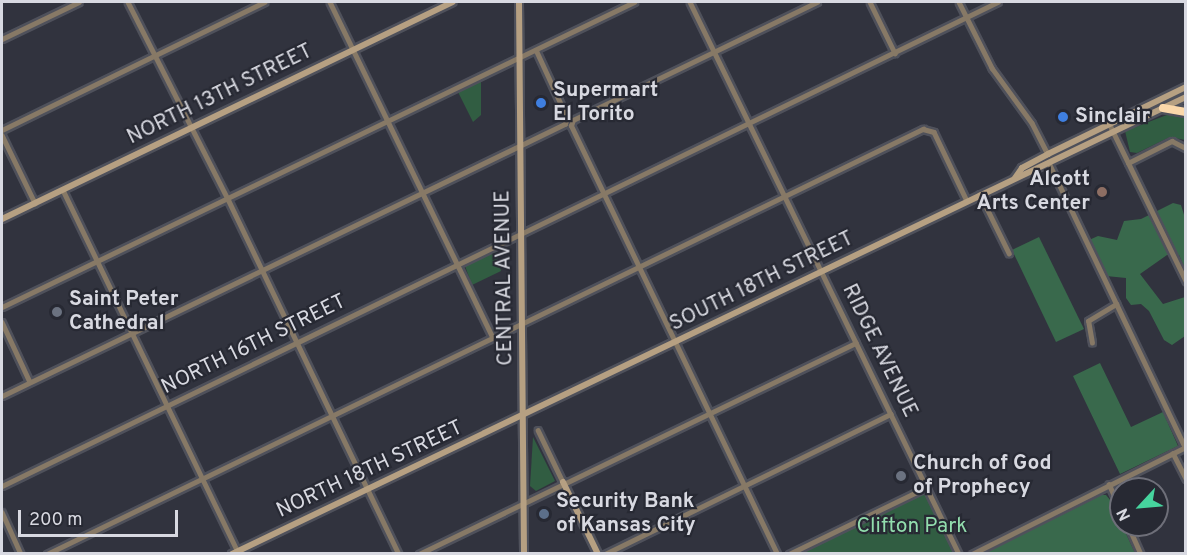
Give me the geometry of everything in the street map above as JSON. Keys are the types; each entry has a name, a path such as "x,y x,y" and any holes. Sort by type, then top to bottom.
{"highway":[{"path":"1163,108 1185,112"}],"main road":[{"name":"NORTH 13TH STREET","path":"2,219 452,2"},
{"name":"CENTRAL AVENUE","path":"519,2 524,554"},
{"name":"SOUTH 18TH STREET","path":"1015,178 1022,168 1048,154 1185,87"},
{"name":"SOUTH 18TH STREET","path":"523,416 980,194 1050,165 1185,97"},
{"name":"NORTH 18TH STREET","path":"236,553 523,416"},
{"path":"563,482 598,554"}],"street":[{"path":"2,39 79,2"},
{"path":"128,2 228,199 399,554"},
{"path":"2,130 153,54 264,2"},
{"path":"330,2 493,338"},
{"path":"2,307 634,2"},
{"name":"RIDGE AVENUE","path":"690,2 959,554"},
{"path":"777,554 572,123 817,2"},
{"path":"870,2 895,53"},
{"path":"959,2 992,68 1032,123 1048,154"},
{"name":"NORTH 16TH STREET","path":"2,486 605,195 998,2"},
{"path":"2,396 521,146 566,121 536,51"},
{"path":"1109,123 1185,281"},
{"path":"47,554 928,128 966,201"},
{"path":"2,135 35,203"},
{"path":"1128,163 1172,141 1185,148"},
{"path":"1050,165 1185,447 1123,477"},
{"path":"63,190 236,553"},
{"path":"980,194 1009,253"},
{"path":"1092,343 1088,321 1116,304"},
{"path":"2,322 30,382"},
{"path":"419,554 563,482 856,343"},
{"path":"604,554 891,414"},
{"path":"538,430 563,482"},
{"path":"1173,453 1185,479"},
{"path":"972,554 1109,484"},
{"path":"789,554 927,487"},
{"path":"2,512 21,554"},
{"path":"1133,537 1141,554"}],"green space":[{"path":"481,81 481,115 473,122 458,92"},
{"path":"1172,113 1185,116 1185,140 1170,137 1137,153 1130,152 1125,131"},
{"path":"1173,203 1181,205 1185,218 1185,269 1179,255 1167,255 1140,274 1163,304 1185,297 1185,336 1172,345 1164,340 1149,311 1141,304 1131,305 1126,298 1126,278 1106,276 1089,240 1098,236 1117,240 1124,221 1141,219"},
{"path":"1039,237 1084,329 1056,342 1012,250"},
{"path":"496,250 501,271 472,285 465,266"},
{"path":"1100,363 1131,427 1163,412 1178,446 1120,474 1073,376"},
{"path":"533,437 555,481 536,491 530,486"},
{"name":"Clifton Park","path":"921,494 926,495 955,553 797,553"},
{"path":"1100,495 1106,495 1109,499 1109,537 1128,537 1135,553 982,553"}],"place":[{"name":"Supermart El Torito","path":"541,103"},
{"name":"Sinclair","path":"1063,117"},
{"name":"Alcott Arts Center","path":"1102,192"},
{"name":"Saint Peter Cathedral","path":"57,312"},
{"name":"Church of God of Prophecy","path":"901,476"},
{"name":"Security Bank of Kansas City","path":"544,514"}]}
